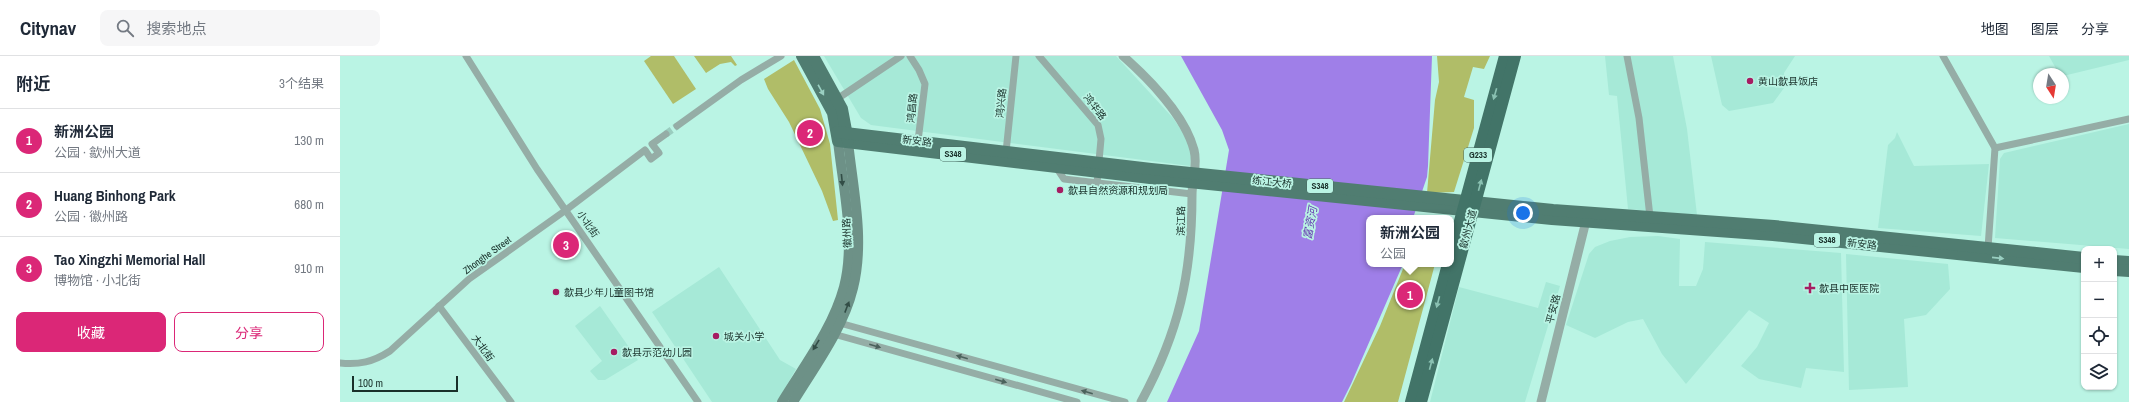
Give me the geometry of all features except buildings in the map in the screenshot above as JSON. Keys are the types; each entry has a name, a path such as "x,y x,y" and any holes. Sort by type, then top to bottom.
{"highway":[{"name":"歙州大道","path":"1454,243 1505,56"},
{"name":"歙州大道","path":"1421,402 1515,56"},
{"path":"1411,402 1447,267"}],"main road":[{"name":"徽州路","path":"802,56 833,113 842,137"},
{"name":"徽州路","path":"793,402 835,321 844,286 848,253 842,137 844,116 837,99 812,56"},
{"name":"新安路","path":"842,137 918,141 1006,152 1064,165"},
{"name":"新安路","path":"842,137 1064,165"},
{"name":"练江大桥","path":"1064,165 1570,216"},
{"name":"新安路","path":"1570,216 1650,217 1774,226 2081,258"},
{"name":"新安路","path":"1570,216 1586,221 1773,235 2081,267"},
{"path":"2117,261 2129,262"},
{"path":"2117,270 2129,271"},
{"name":"徽州路","path":"782,402 829,333"}],"street":[{"name":"小北街","path":"466,56 537,169 698,402"},
{"path":"677,126 741,80 781,56"},
{"path":"837,99 901,56"},
{"name":"鸿昌路","path":"910,56 919,70 924,84 918,141"},
{"name":"鸿兴路","path":"1006,152 1016,56"},
{"name":"鸿华路","path":"1039,56 1098,125 1101,139 1097,183"},
{"name":"滨江路","path":"1123,56 1165,100 1188,135 1196,158 1192,194 1193,211 1191,246 1182,302 1166,352 1141,402"},
{"path":"1627,56 1639,118 1650,217"},
{"path":"1942,56 1995,148 1988,248"},
{"path":"1995,148 2129,119"},
{"name":"Zhonghe Street","path":"340,363 356,365 383,355 469,279 566,210 645,150 651,159 659,153 652,144 666,134"},
{"path":"1064,165 1064,179 1192,194"},
{"name":"平安路","path":"1541,402 1586,221"},
{"name":"大北街","path":"439,306 511,402"},
{"path":"835,321 1125,402"},
{"path":"829,333 1077,402"}],"shaded area":[{"path":"824,56 1116,56 1173,118 1190,143 1192,148 1190,166 871,125 861,118"},
{"path":"1605,56 1673,56 1687,129 1697,215 1628,209 1617,96 1609,95"},
{"name":"黄山歙县饭店","path":"1711,56 1795,56 1784,73 1784,88 1773,103 1729,111 1722,105"},
{"path":"2049,56 2129,56 2129,60 2069,75 2069,68 2056,68"},
{"path":"2129,124 2129,249 2117,248 2117,246 2092,246 1995,238 2000,159 2004,153"},
{"path":"1897,132 1914,166 1989,164 1981,236 1878,228 1888,145 1895,138"},
{"path":"1658,236 1680,239 1679,286 1696,286 1703,269 1705,242 1841,253 1844,372 1806,368 1801,388 1759,379 1741,366 1757,347 1769,323 1749,310 1686,384 1662,354 1643,319 1628,322 1595,338 1566,325 1589,254 1595,247 1610,241 1630,237"},
{"path":"1846,254 1948,264 1950,289 1926,315 1904,319 1908,387 1849,390"},
{"name":"城关小学","path":"719,267 780,360 796,369 777,402 712,402 652,312"},
{"path":"1546,282 1560,286 1525,402 1430,402 1459,287 1538,308"},
{"name":"歙县示范幼儿园","path":"600,306 638,360 605,380 598,380 590,371 602,361 575,326"}],"green space":[{"path":"651,56 674,56 696,89 673,104 644,61"},
{"path":"694,56 731,56 737,65 735,66 731,62 720,64 706,73"},
{"path":"1437,56 1490,56 1484,69 1473,67 1464,97 1474,100 1474,128 1454,192 1427,193 1435,100 1439,82"},
{"path":"794,60 820,109 830,144 838,220 833,221 822,191 789,122 768,89 764,79"},
{"path":"1404,267 1434,267 1398,402 1344,402 1380,326"}],"water":[{"name":"富资河","path":"1181,56 1432,56 1427,177 1414,215 1366,215 1366,267 1402,267 1342,402 1167,402 1199,331 1229,150 1222,130"}],"tunnel":[{"path":"666,134 677,126"}],"place":[{"name":"黄山歙县饭店","path":"1750,81"},
{"name":"Huang Binhong Park","path":"810,133"},
{"name":"歙县自然资源和规划局","path":"1060,190"},
{"name":"Tao Xingzhi Memorial Hall","path":"566,245"},
{"name":"歙县中医医院","path":"1810,288"},
{"name":"歙县少年儿童图书馆","path":"556,292"},
{"name":"新洲公园","path":"1410,295"},
{"name":"城关小学","path":"716,336"},
{"name":"歙县示范幼儿园","path":"614,352"}]}
